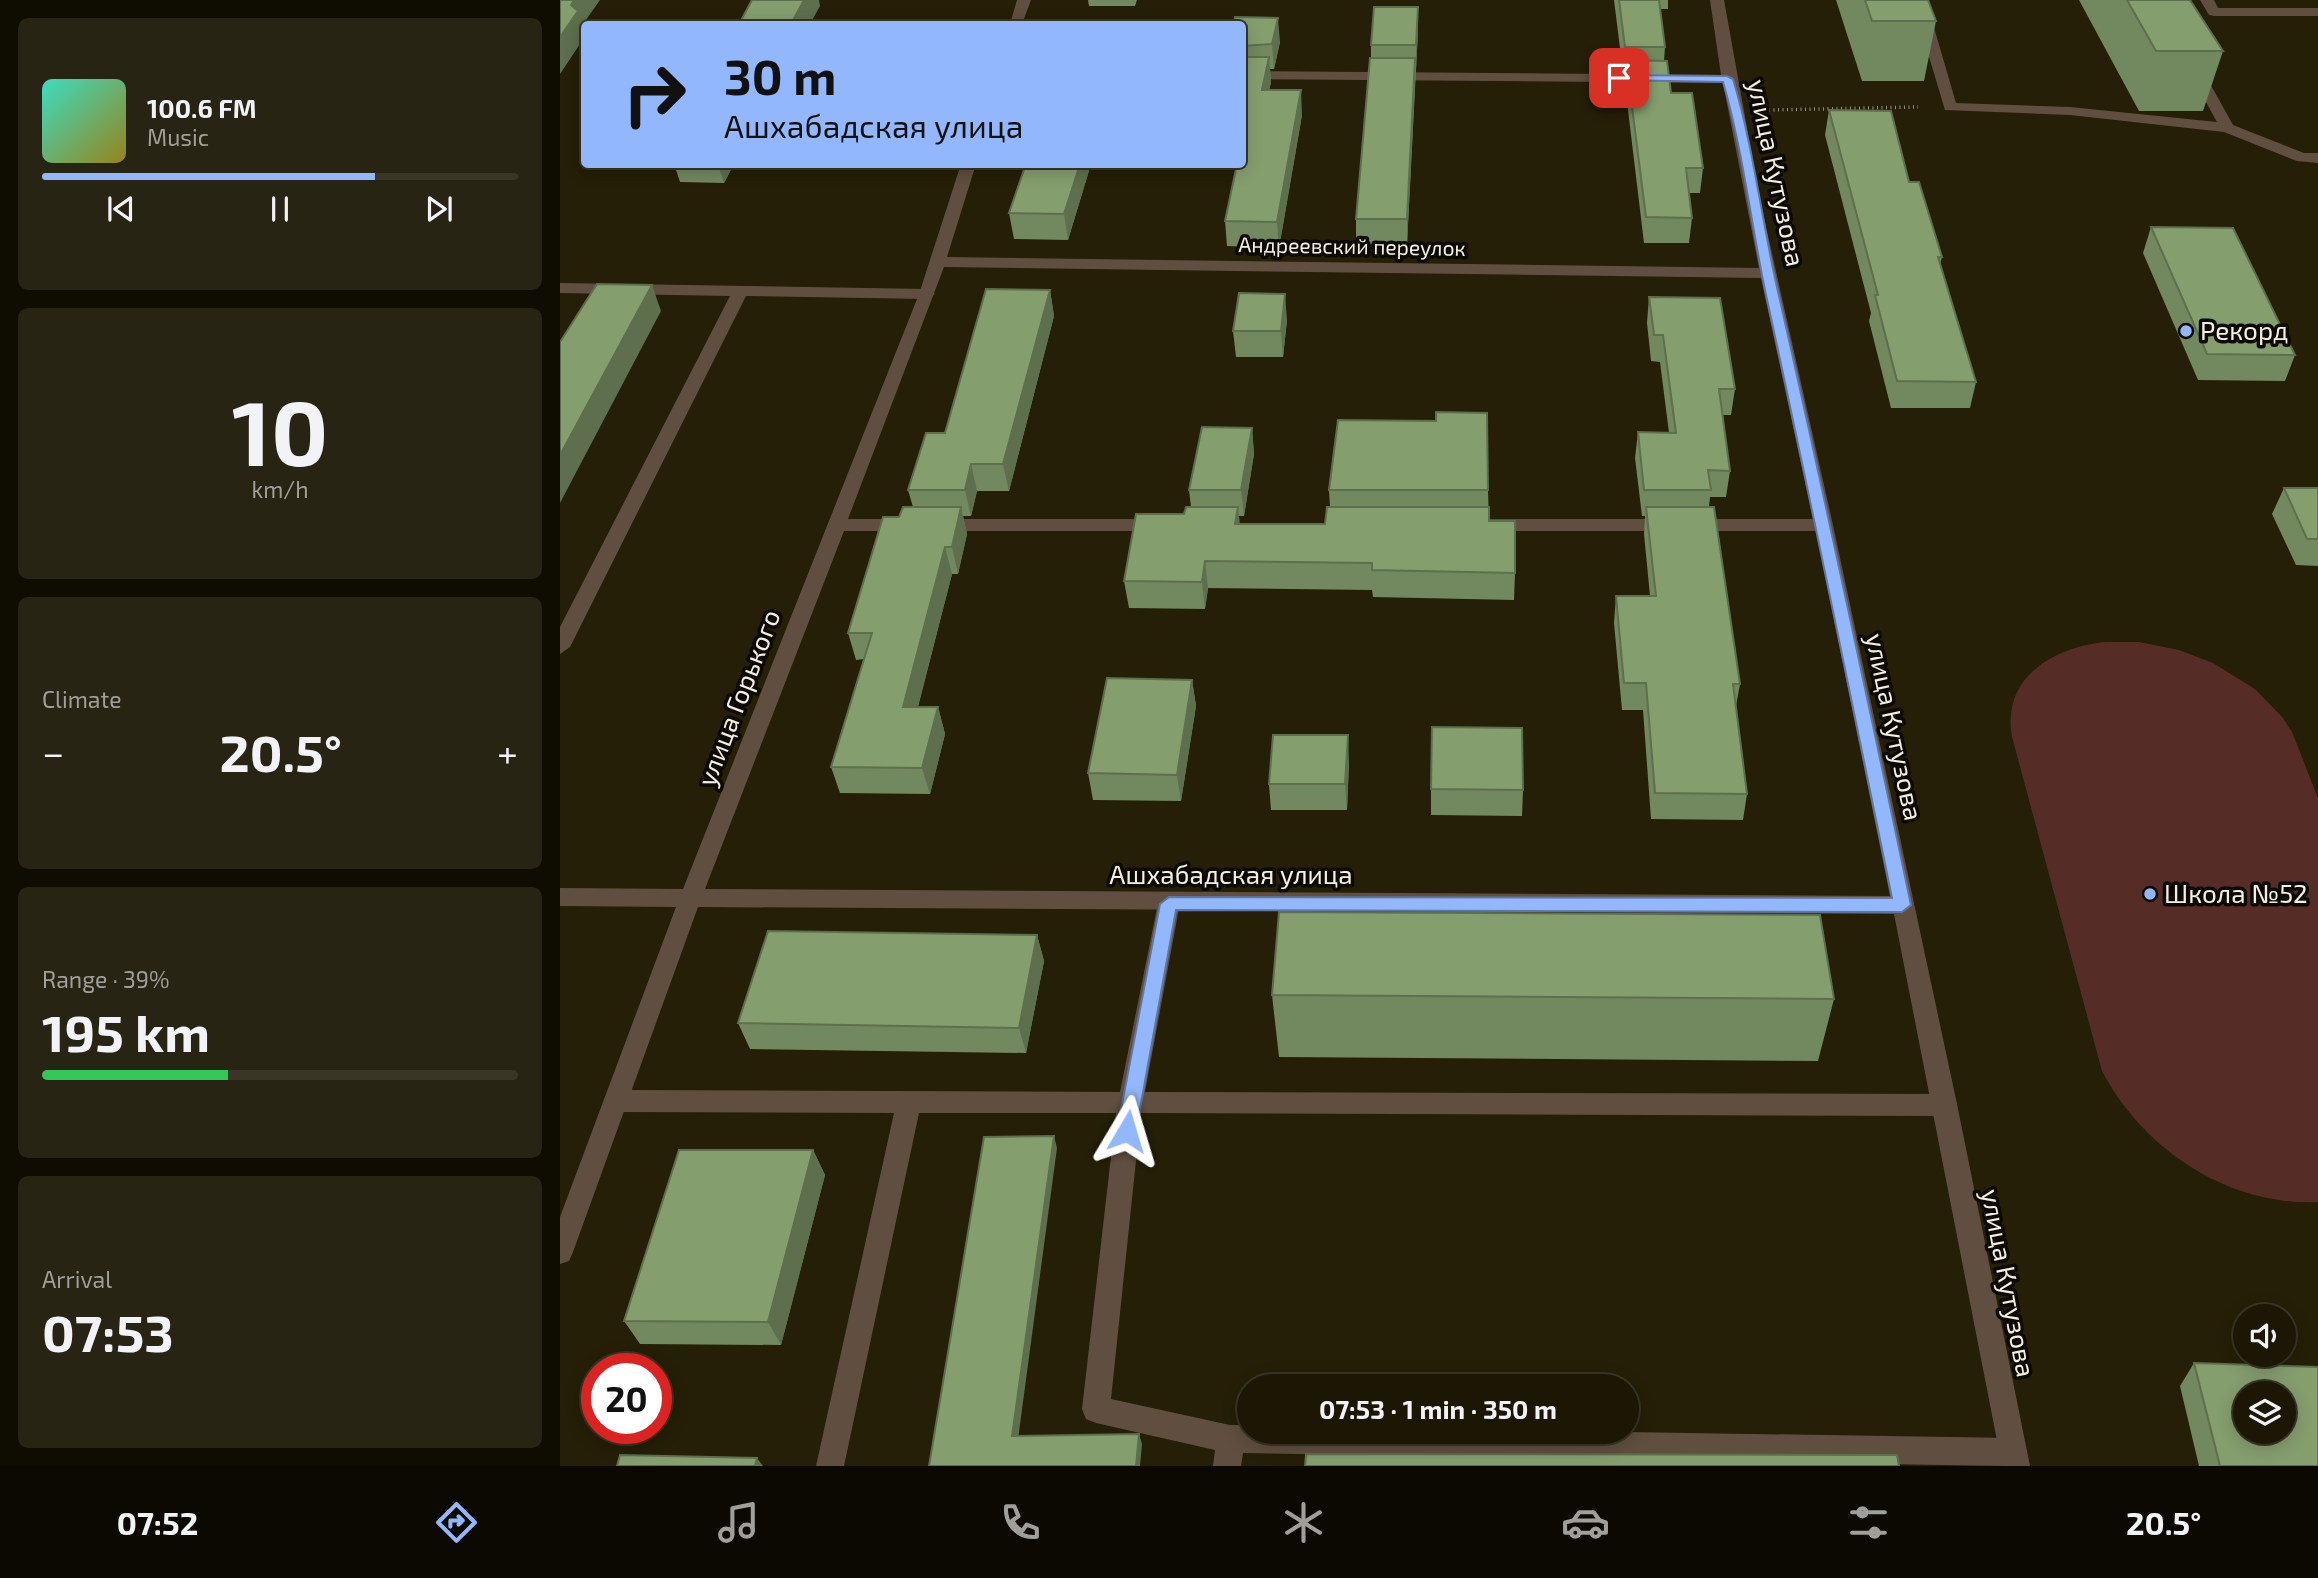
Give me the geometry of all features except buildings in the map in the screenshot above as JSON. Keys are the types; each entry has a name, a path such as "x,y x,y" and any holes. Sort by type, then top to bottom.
{"street":[{"path":"1017,21 1024,0"},
{"name":"улица Кутузова","path":"1717,0 1727,79 1737,111 1768,273 1824,525 1945,1105 2014,1459"},
{"path":"1919,0 1950,107 2070,111 2227,128 2302,158 2318,158"},
{"path":"2207,0 2214,12 2318,12"},
{"path":"2189,58 2227,128"},
{"path":"1246,75 1727,79"},
{"name":"улица Горького","path":"560,1252 691,899 927,293 968,168"},
{"name":"Андреевский переулок","path":"936,262 1768,273"},
{"path":"560,288 927,293"},
{"path":"560,647 741,289"},
{"path":"836,525 1184,525"},
{"path":"1462,525 1824,525"},
{"name":"Ашхабадская улица","path":"560,897 1169,904 1902,905"},
{"path":"1169,904 1130,1103 1096,1409 1228,1453 2014,1459"},
{"path":"617,1101 1945,1105"},
{"path":"830,1466 909,1102"}],"path":[{"path":"1737,111 1950,107"}],"shaded area":[{"path":"2106,642 2139,642 2179,650 2213,663 2255,689 2283,718 2292,732 2318,798 2318,1202 2284,1201 2252,1194 2220,1183 2191,1167 2164,1148 2140,1125 2119,1099 2102,1071 2012,737 2011,716 2015,698 2023,682 2035,669 2068,651"}],"place":[{"name":"Рекорд","path":"2186,331"},
{"name":"Школа №52","path":"2150,894"}],"route":[{"path":"1127,1131 1130,1103 1169,904 1902,905 1824,525 1768,273 1737,111 1727,79 1619,78"}]}
